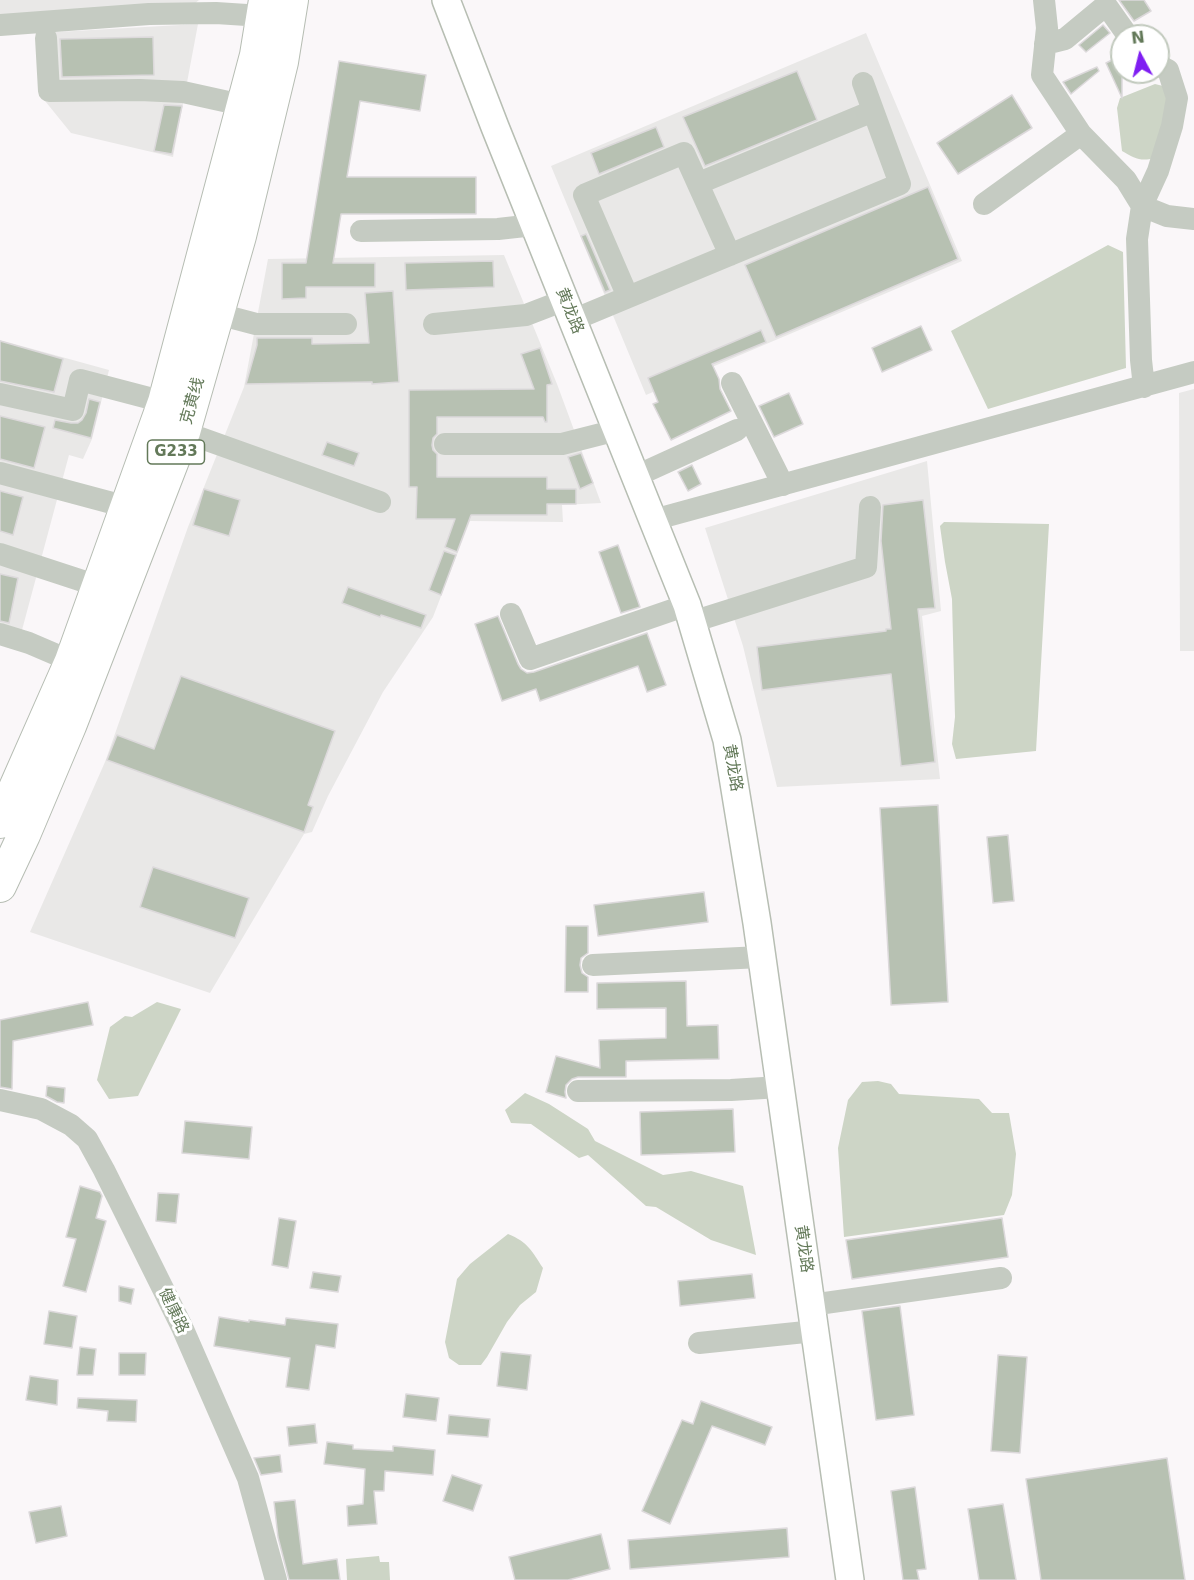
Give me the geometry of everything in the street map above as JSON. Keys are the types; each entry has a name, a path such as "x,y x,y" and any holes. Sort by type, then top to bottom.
{"highway":[{"name":"克黄线","path":"0,886 70,726 184,432 240,236 279,74 292,0"},
{"name":"克黄线","path":"0,822 71,661 164,402 256,55 263,8"}],"main road":[{"name":"黄龙路","path":"446,0 689,613 727,740 761,957 850,1580"}],"street":[{"path":"1044,0 1047,28 1042,75 1081,134 1126,180 1142,206 1167,216 1194,219"},
{"path":"1045,44 1065,39 1106,5 1119,24"},
{"path":"0,25 150,14 216,13 263,8"},
{"path":"46,38 49,91 183,92 242,105"},
{"path":"1144,387 1137,239 1142,206 1158,171 1172,126 1177,98 1170,76"},
{"path":"434,324 569,310 628,297 900,184 863,83"},
{"path":"699,183 873,111"},
{"path":"984,204 1081,134"},
{"path":"628,297 584,195 684,153 730,255"},
{"path":"361,231 498,230 534,225"},
{"path":"218,314 256,324 346,324"},
{"path":"653,520 1194,372"},
{"path":"0,394 73,410 80,380 164,402"},
{"path":"732,383 783,485"},
{"path":"445,444 562,444 617,430"},
{"path":"636,476 737,430"},
{"path":"184,432 380,502"},
{"path":"0,473 127,507"},
{"path":"511,614 530,659 689,613 866,567 870,507"},
{"path":"0,554 98,586"},
{"path":"0,634 71,661"},
{"path":"593,965 761,957"},
{"path":"578,1091 731,1090 780,1087"},
{"name":"健康路","path":"0,1100 41,1110 71,1125 87,1139 182,1327 248,1478 276,1580"},
{"path":"699,1343 1001,1278"}],"shaded area":[{"path":"0,0 199,0 193,5 0,16"},
{"path":"198,24 173,157 71,133 41,96 39,33"},
{"path":"866,33 962,261 646,395 551,166"},
{"path":"1155,84 1167,87 1168,108 1154,158 1138,159 1122,151 1117,108 1120,98"},
{"path":"1108,245 1123,252 1126,368 988,409 951,331"},
{"path":"504,255 557,384 601,503 562,505 563,522 470,521 433,617 383,692 328,796 312,832 304,834 210,993 30,932 105,762 188,527 244,387 268,259"},
{"path":"0,340 109,370 92,439 83,459 69,455 22,630 0,624"},
{"path":"1194,389 1194,651 1180,651 1179,393"},
{"path":"927,461 941,611 922,616 940,779 777,787 743,646 705,528"},
{"path":"944,522 1049,524 1036,751 956,759 952,744 955,717 952,599 940,526"},
{"path":"157,1002 181,1009 138,1096 109,1099 97,1080 110,1027 125,1016 132,1017"},
{"path":"878,1081 891,1084 899,1094 979,1099 992,1113 1009,1113 1016,1154 1012,1195 1004,1215 844,1237 838,1148 848,1100 862,1082"},
{"path":"525,1093 549,1104 588,1129 595,1141 663,1175 691,1171 743,1186 756,1255 711,1240 656,1207 646,1206 588,1155 579,1158 531,1124 511,1123 505,1110"},
{"path":"508,1234 525,1244 543,1268 536,1292 520,1305 507,1322 481,1365 459,1365 449,1358 445,1342 457,1279 470,1264"},
{"path":"379,1556 380,1562 389,1562 390,1580 347,1580 346,1559"}],"building":[{"path":"1119,0 1144,0 1151,11 1134,21"},
{"path":"1103,25 1110,33 1086,52 1079,45"},
{"path":"153,37 154,75 62,77 60,39"},
{"path":"339,61 426,75 420,111 360,101 347,177 476,177 476,214 341,214 333,263 375,263 375,287 306,287 306,298 282,299 282,263 306,263"},
{"path":"1097,67 1099,71 1071,94 1063,82"},
{"path":"797,71 817,120 705,166 683,117"},
{"path":"1116,84 1122,84 1122,98"},
{"path":"1012,95 1032,128 958,174 937,143"},
{"path":"164,105 182,106 172,154 154,151"},
{"path":"656,127 664,147 599,174 591,153"},
{"path":"928,187 958,259 776,337 745,265"},
{"path":"586,234 610,290 605,292 581,236"},
{"path":"493,261 494,287 406,290 405,263"},
{"path":"393,291 399,382 246,384 257,338 312,338 312,344 369,343 365,293"},
{"path":"921,326 932,350 882,372 872,348"},
{"path":"761,330 766,342 712,364 719,379 720,389 731,411 671,440 653,404 658,402 648,378"},
{"path":"0,341 63,359 54,392 0,381"},
{"path":"540,348 552,384 547,385 547,422 543,417 437,417 437,434 433,438 432,445 437,454 437,477 547,477 547,489 576,489 576,504 547,504 547,515 471,515 457,552 445,547 455,519 416,519 417,487 409,487 409,390 534,389 521,354"},
{"path":"789,393 803,424 774,437 759,406"},
{"path":"89,399 100,402 91,438 53,428 55,420 78,423 82,420"},
{"path":"0,416 45,427 34,468 0,459"},
{"path":"327,442 359,453 354,466 322,455"},
{"path":"581,453 593,483 580,489 568,457"},
{"path":"692,465 701,484 688,491 678,472"},
{"path":"204,489 240,500 229,536 193,525"},
{"path":"0,491 23,497 13,535 0,531"},
{"path":"923,500 935,608 918,609 935,762 901,766 891,674 762,690 757,647 891,629 881,541 883,505"},
{"path":"618,545 640,607 621,613 599,552"},
{"path":"444,551 456,555 441,595 429,590"},
{"path":"0,574 18,578 9,623 0,621"},
{"path":"348,587 426,615 421,628 381,615 380,617 342,603"},
{"path":"498,616 518,664 527,673 647,633 666,685 647,692 638,666 540,701 536,689 502,701 475,624"},
{"path":"181,676 335,731 308,805 313,807 304,832 107,760 117,735 154,749"},
{"path":"938,805 948,1002 891,1005 880,808"},
{"path":"1008,835 1014,901 993,903 987,837"},
{"path":"153,867 249,898 235,938 140,907"},
{"path":"704,892 708,922 598,936 594,905"},
{"path":"566,926 588,926 588,953 581,958 580,965 582,973 588,977 588,992 565,992"},
{"path":"686,981 687,1026 718,1025 719,1059 626,1061 626,1077 572,1079 566,1085 566,1098 546,1092 556,1056 600,1068 599,1040 666,1038 666,1008 597,1009 597,983"},
{"path":"88,1002 93,1025 13,1041 12,1089 0,1087 0,1020"},
{"path":"47,1086 65,1088 64,1103 46,1096"},
{"path":"733,1109 735,1152 641,1155 640,1112"},
{"path":"185,1121 252,1127 249,1159 182,1153"},
{"path":"80,1186 100,1192 102,1196 96,1218 106,1221 86,1292 63,1286 76,1239 66,1237"},
{"path":"158,1193 179,1194 176,1223 156,1221"},
{"path":"279,1218 296,1221 288,1268 272,1265"},
{"path":"1002,1218 1008,1257 852,1279 846,1240"},
{"path":"313,1272 341,1276 338,1292 310,1288"},
{"path":"752,1274 755,1298 680,1306 678,1281"},
{"path":"119,1286 134,1289 131,1304 119,1301"},
{"path":"900,1306 914,1415 876,1420 862,1311"},
{"path":"49,1311 77,1316 72,1348 44,1344"},
{"path":"219,1317 285,1325 286,1318 338,1324 335,1348 316,1345 309,1390 286,1387 290,1358 214,1346"},
{"path":"80,1347 96,1349 93,1375 77,1375"},
{"path":"501,1352 531,1355 527,1390 497,1386"},
{"path":"119,1353 146,1353 145,1375 119,1375"},
{"path":"998,1355 1027,1357 1020,1453 991,1451"},
{"path":"30,1376 58,1380 57,1405 26,1400"},
{"path":"406,1394 439,1398 436,1421 403,1417"},
{"path":"78,1398 137,1400 136,1422 107,1421 108,1411 77,1408"},
{"path":"701,1401 772,1427 765,1445 712,1426 670,1524 642,1511 682,1420 693,1424"},
{"path":"449,1415 490,1419 488,1437 447,1434"},
{"path":"315,1424 317,1443 289,1446 287,1427"},
{"path":"327,1442 353,1445 353,1449 393,1451 393,1446 435,1450 433,1475 385,1471 384,1491 374,1491 377,1524 348,1526 347,1506 363,1504 365,1469 324,1464"},
{"path":"280,1455 282,1472 261,1475 254,1458"},
{"path":"1167,1458 1185,1580 1041,1580 1026,1479"},
{"path":"452,1475 482,1485 473,1511 443,1501"},
{"path":"915,1487 926,1569 917,1570 919,1580 903,1580 891,1491"},
{"path":"295,1500 303,1564 337,1559 340,1580 289,1580 278,1537 274,1502"},
{"path":"1003,1504 1016,1580 979,1580 968,1509"},
{"path":"61,1506 67,1536 36,1543 29,1512"},
{"path":"787,1528 789,1557 630,1569 628,1540"},
{"path":"601,1534 610,1569 568,1580 515,1580 509,1557"}]}
